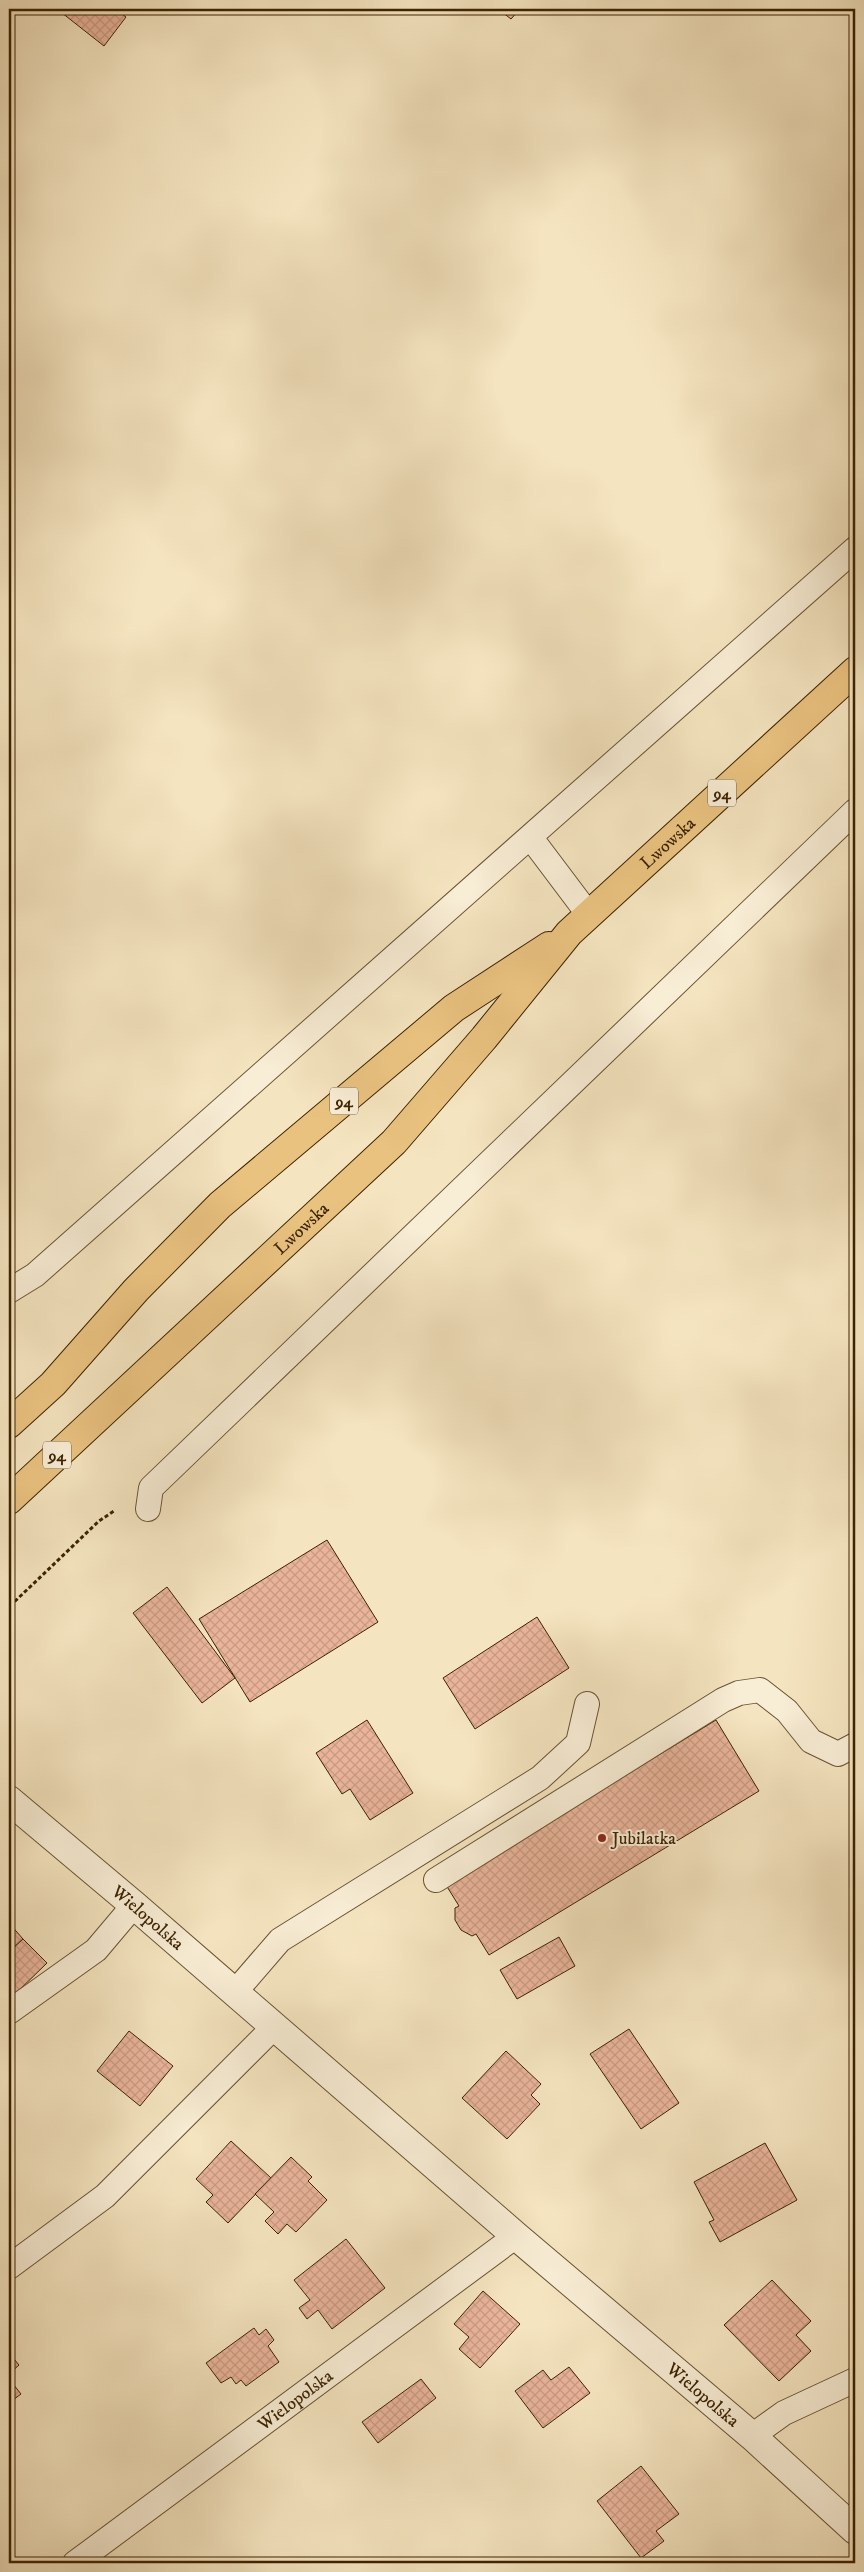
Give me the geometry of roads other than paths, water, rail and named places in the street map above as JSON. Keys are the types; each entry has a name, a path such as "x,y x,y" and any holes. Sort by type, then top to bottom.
{"main road":[{"name":"Lwowska","path":"9,1424 53,1384 136,1290 220,1205 454,1008 569,933 855,672"},
{"name":"Lwowska","path":"9,1500 394,1142 484,1038 569,933"}],"street":[{"name":"Wielopolska","path":"13,1807 134,1905 275,2026 516,2236 752,2436 855,2530"}],"lane":[{"path":"9,1291 35,1275 532,838 855,549"},
{"path":"149,1498 855,811"},
{"path":"532,838 589,915"},
{"path":"436,1880 723,1700 739,1693 760,1690 787,1711 811,1741 838,1754 855,1745"},
{"path":"235,1992 280,1940 540,1778 578,1743 587,1704"},
{"path":"9,2012 96,1950 134,1905"},
{"path":"9,2267 105,2196 275,2026"},
{"name":"Wielopolska","path":"75,2563 516,2236"},
{"name":"Wielopolska","path":"752,2436 784,2413 855,2380"}],"place":[{"name":"Jubilatka","path":"602,1838"}]}
